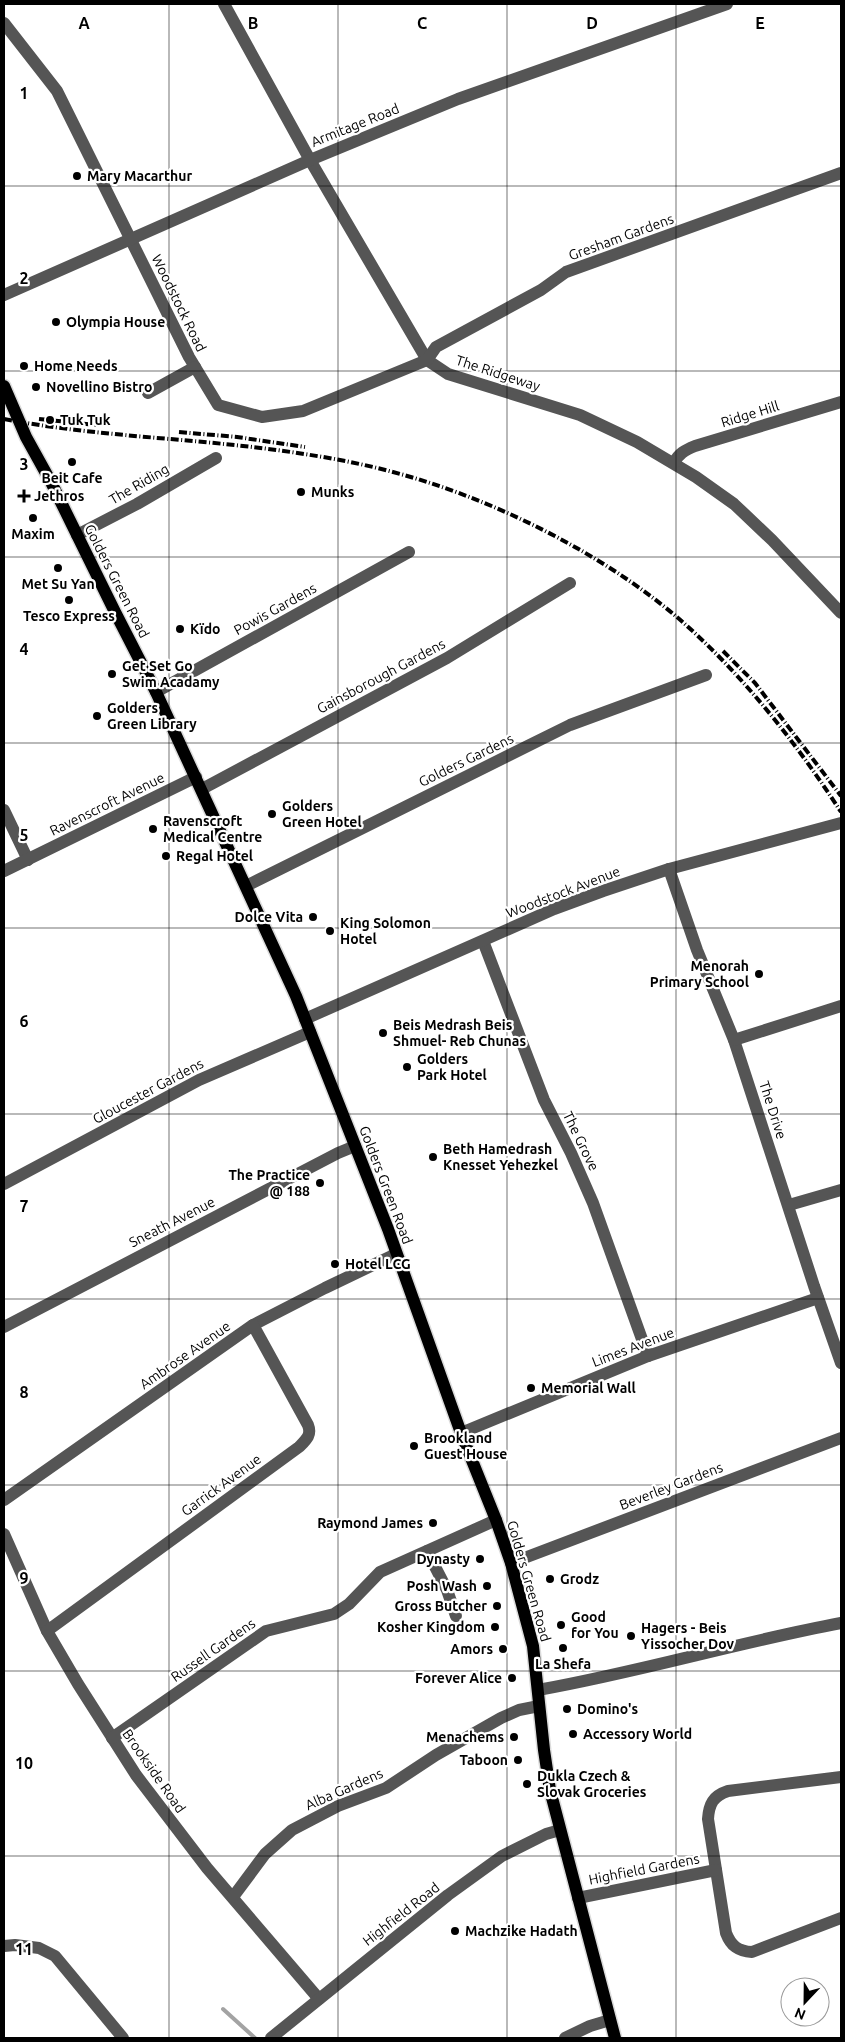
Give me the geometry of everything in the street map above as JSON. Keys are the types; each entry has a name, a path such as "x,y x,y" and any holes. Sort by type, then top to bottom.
{"main road":[{"name":"Golders Green Road","path":"4,386 26,437 156,692 202,789 305,1019 396,1254 461,1433 496,1520 511,1563 532,1641 550,1790 615,2038"}],"street":[{"name":"The Ridgeway","path":"224,4 310,160 427,360 448,374 580,415 637,442 674,463 734,504 772,540 841,613"},
{"name":"Armitage Road","path":"4,295 310,160 458,99 727,4"},
{"name":"Woodstock Road","path":"4,23 57,91 195,367 218,405 262,417 303,411 427,360"},
{"name":"Gresham Gardens","path":"427,360 436,347 540,290 566,272 841,174"},
{"path":"148,393 195,367"},
{"name":"Ridge Hill","path":"674,463 676,458 684,451 695,446 841,402"},
{"name":"The Riding","path":"77,535 137,504 216,458"},
{"name":"Powis Gardens","path":"156,692 409,552"},
{"name":"Gainsborough Gardens","path":"202,789 447,658 570,583"},
{"name":"Golders Gardens","path":"246,886 570,725 706,675"},
{"name":"Ravenscroft Avenue","path":"4,871 196,777"},
{"path":"4,810 28,860"},
{"name":"Woodstock Avenue","path":"305,1019 554,909 669,869 841,823"},
{"name":"The Drive","path":"669,869 697,950 734,1040 841,1363"},
{"name":"The Grove","path":"483,941 544,1100 571,1153 593,1203 648,1356"},
{"path":"734,1040 841,1006"},
{"name":"Gloucester Gardens","path":"4,1184 198,1080 310,1032"},
{"name":"Sneath Avenue","path":"4,1327 338,1153 355,1146"},
{"path":"789,1205 841,1190"},
{"name":"Ambrose Avenue","path":"4,1500 253,1326 325,1288 396,1254"},
{"name":"Limes Avenue","path":"461,1433 648,1356 818,1298"},
{"name":"Garrick Avenue","path":"48,1631 299,1447 308,1437 310,1430 308,1425 253,1326"},
{"name":"Beverley Gardens","path":"511,1563 841,1438"},
{"name":"Russell Gardens","path":"112,1738 266,1631 334,1614 349,1604 380,1572 496,1520"},
{"name":"Brookside Road","path":"4,1534 48,1631 112,1738 176,1829 319,1999"},
{"path":"427,1551 447,1590 456,1616"},
{"path":"538,1690 618,1674 775,1636 841,1623"},
{"name":"Alba Gardens","path":"233,1897 266,1854 292,1830 338,1806 386,1788 436,1755 501,1718 519,1710 539,1706"},
{"name":"Highfield Gardens","path":"841,1777 728,1791 717,1796 709,1806 708,1819 726,1933 731,1944 739,1950 752,1952 841,1918"},
{"name":"Highfield Road","path":"271,2038 396,1936 502,1856 546,1834 560,1830"},
{"name":"Highfield Gardens","path":"578,1898 716,1870"},
{"path":"4,1946 15,1945 39,1948 55,1956 123,2038"},
{"path":"565,2038 590,2026 610,2020"}],"waterway":[{"path":"223,2009 255,2038"}],"railway":[{"path":"4,419 79,430 229,444 319,456 397,473 495,507 564,541 597,560 629,580 686,625 729,667 770,713 807,762 841,812"},
{"path":"39,419 96,425"},
{"path":"179,432 237,437 305,447"},
{"path":"723,651 755,683 841,796"}],"place":[{"name":"Mary Macarthur","path":"77,176"},
{"name":"Olympia House","path":"56,322"},
{"name":"Home Needs","path":"24,366"},
{"name":"Novellino Bistro","path":"36,387"},
{"name":"Tuk Tuk","path":"50,420"},
{"name":"Beit Cafe","path":"72,462"},
{"name":"Munks","path":"301,492"},
{"name":"Jethros","path":"24,496"},
{"name":"Maxim","path":"33,518"},
{"name":"Met Su Yan","path":"58,568"},
{"name":"Tesco Express","path":"69,600"},
{"name":"Kïdo","path":"180,629"},
{"name":"Get Set Go Swim Acadamy","path":"112,674"},
{"name":"Golders Green Library","path":"97,716"},
{"name":"Golders Green Hotel","path":"272,814"},
{"name":"Ravenscroft Medical Centre","path":"153,829"},
{"name":"Regal Hotel","path":"166,856"},
{"name":"Dolce Vita","path":"313,917"},
{"name":"King Solomon Hotel","path":"330,931"},
{"name":"Menorah Primary School","path":"759,974"},
{"name":"Beis Medrash Beis Shmuel- Reb Chunas","path":"383,1033"},
{"name":"Golders Park Hotel","path":"407,1067"},
{"name":"Beth Hamedrash Knesset Yehezkel","path":"433,1157"},
{"name":"The Practice @ 188","path":"320,1183"},
{"name":"Hotel LCG","path":"335,1264"},
{"name":"Memorial Wall","path":"531,1388"},
{"name":"Brookland Guest House","path":"414,1446"},
{"name":"Raymond James","path":"433,1523"},
{"name":"Dynasty","path":"480,1559"},
{"name":"Grodz","path":"550,1579"},
{"name":"Posh Wash","path":"487,1586"},
{"name":"Gross Butcher","path":"497,1606"},
{"name":"Good for You","path":"561,1625"},
{"name":"Kosher Kingdom","path":"495,1627"},
{"name":"Hagers - Beis Yissocher Dov","path":"631,1636"},
{"name":"La Shefa","path":"563,1648"},
{"name":"Amors","path":"503,1649"},
{"name":"Forever Alice","path":"512,1678"},
{"name":"Domino's","path":"567,1709"},
{"name":"Accessory World","path":"573,1734"},
{"name":"Menachems","path":"514,1737"},
{"name":"Taboon","path":"518,1760"},
{"name":"Dukla Czech & Slovak Groceries","path":"527,1784"},
{"name":"Machzike Hadath","path":"455,1931"}]}
